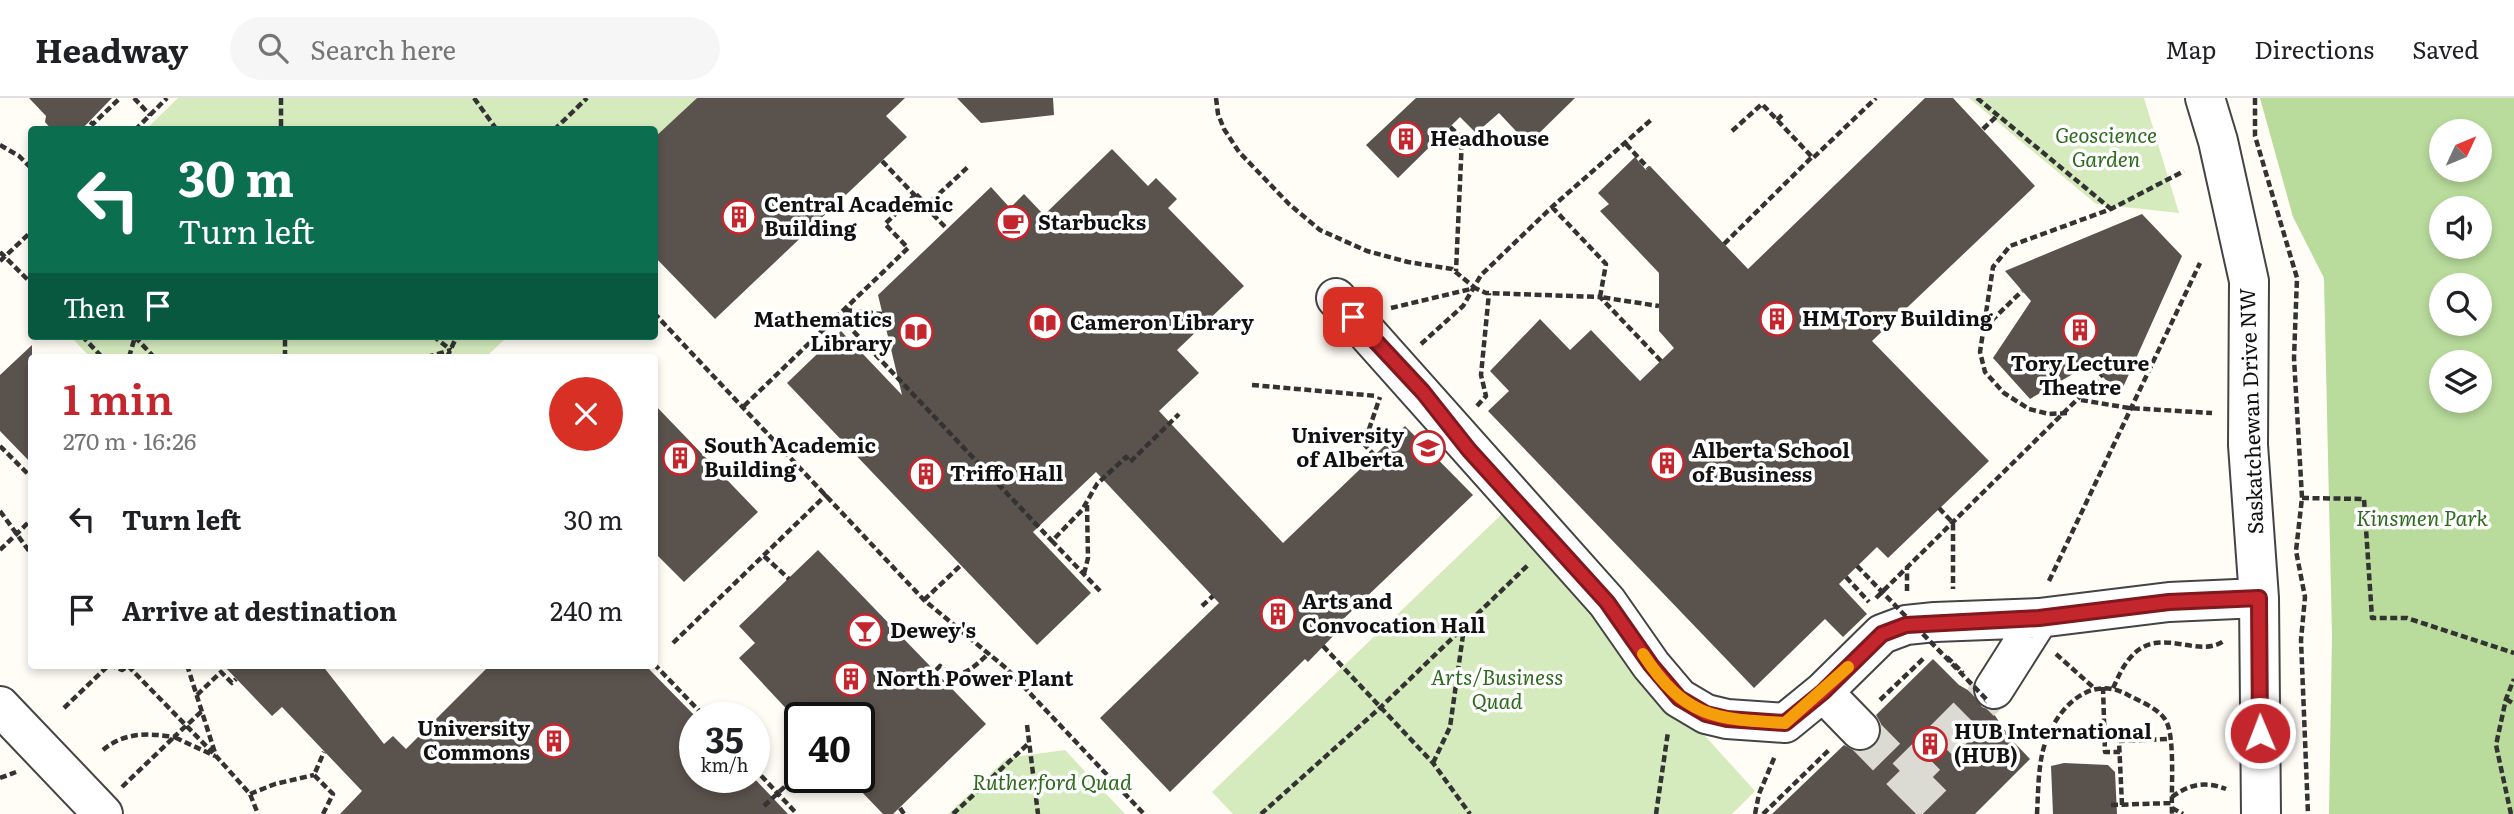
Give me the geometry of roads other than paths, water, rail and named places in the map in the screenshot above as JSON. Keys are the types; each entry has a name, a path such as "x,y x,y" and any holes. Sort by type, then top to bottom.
{"street":[{"name":"Saskatchewan Drive NW","path":"2205,98 2218,141 2249,281 2248,445 2259,598 2248,805"},
{"path":"1345,307 1423,392 1469,450 1620,618 1651,665 1679,698 1706,714 1727,719 1785,723 1823,692 1882,634 1895,628 1935,622 2044,632 2169,602 2259,598"},
{"path":"1984,692 2044,632"},
{"path":"1823,692 1856,727"},
{"path":"0,706 109,803"}],"tunnel":[{"path":"1860,730 1906,777 1994,689"},
{"path":"1906,777 1943,814"}],"place":[{"name":"Headhouse","path":"1406,139"},
{"name":"Central Academic Building","path":"739,217"},
{"name":"Starbucks","path":"1013,223"},
{"name":"HM Tory Building","path":"1777,319"},
{"name":"Cameron Library","path":"1045,323"},
{"name":"Tory Lecture Theatre","path":"2080,330"},
{"name":"Mathematics Library","path":"916,332"},
{"name":"University of Alberta","path":"1428,448"},
{"name":"South Academic Building","path":"680,458"},
{"name":"Alberta School of Business","path":"1667,463"},
{"name":"Triffo Hall","path":"926,474"},
{"name":"Arts and Convocation Hall","path":"1278,614"},
{"name":"Dewey's","path":"865,631"},
{"name":"North Power Plant","path":"851,679"},
{"name":"University Commons","path":"554,741"},
{"name":"HUB International (HUB)","path":"1930,744"}],"park label":[{"name":"Geoscience Garden","path":"2106,148"},
{"name":"Kinsmen Park","path":"2422,519"},
{"name":"Arts/Business Quad","path":"1497,690"},
{"name":"Rutherford Quad","path":"1052,783"}]}
